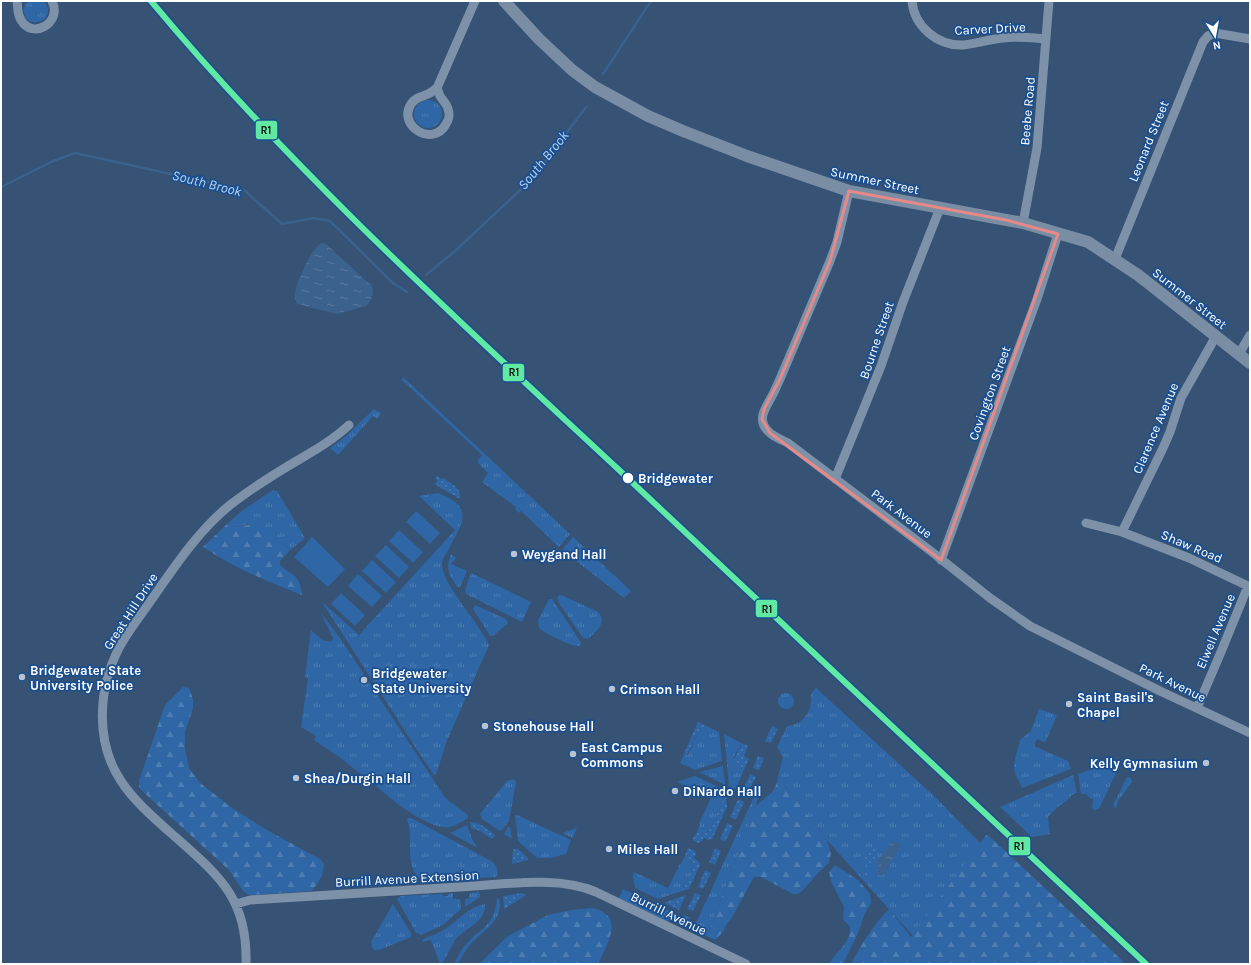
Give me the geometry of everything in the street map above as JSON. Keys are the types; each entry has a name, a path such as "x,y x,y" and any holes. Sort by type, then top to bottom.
{"main road":[{"name":"Summer Street","path":"504,1 539,39 572,70 595,87 663,123 704,140 849,191 1023,223 1088,242 1115,259 1250,363"}],"street":[{"path":"17,1 18,14 22,22 28,27 36,29 48,25 53,18 54,7 52,1"},
{"path":"437,88 440,97 446,103 448,109 448,122 444,128 433,134 427,135 420,133 410,124 408,117 411,104 422,95 429,94 437,88 475,1"},
{"name":"Carver Drive","path":"912,1 914,14 918,23 923,29 935,38 948,43 963,45 995,38 1009,37 1046,39"},
{"name":"Beebe Road","path":"1023,223 1037,148 1049,1"},
{"name":"Leonard Street","path":"1115,259 1136,204 1156,159 1203,42 1210,35 1219,33 1250,39"},
{"name":"Park Avenue","path":"849,191 837,242 825,275 780,379 773,395 764,409 762,416 764,426 770,433 788,443 990,598 1030,626 1197,708 1250,732"},
{"name":"Bourne Street","path":"836,479 882,366 905,297 940,208"},
{"name":"Covington Street","path":"941,560 1038,299 1058,234"},
{"path":"1239,354 1250,335"},
{"name":"Clarence Avenue","path":"1122,532 1163,448 1181,398 1216,336"},
{"name":"Great Hill Drive","path":"246,964 245,934 240,915 236,904 222,882 206,864 151,815 117,775 108,750 102,725 102,709 106,681 119,648 135,622 171,572 215,519 246,493 326,443 349,425"},
{"name":"Shaw Road","path":"1086,523 1122,532 1194,560 1249,587"},
{"name":"Elwell Avenue","path":"1197,708 1249,587"},
{"name":"Burrill Avenue Extension","path":"236,904 251,900 532,883 559,883 580,886"},
{"name":"Burrill Avenue","path":"580,886 596,892 746,964"}],"highlighted area":[{"path":"849,191 1006,220 1058,234 941,560 770,433 762,419 764,409 780,379 830,261"}],"green space":[{"path":"28,1 44,1 48,8 48,14 45,18 36,23 27,19 24,9"},
{"path":"428,100 438,104 442,114 438,124 428,128 418,124 414,114 418,104"},
{"path":"403,377 570,534 559,547 521,511 519,513 515,509 516,507 482,482 488,473 478,463 478,460 482,455 402,380"},
{"path":"374,409 381,413 377,419 373,416 338,455 330,448 346,436"},
{"path":"437,476 455,486 459,491 460,498 434,484 438,481 435,478"},
{"path":"273,490 277,491 305,538 289,551 287,546 276,542 248,524 235,527 228,523 243,510"},
{"path":"438,493 450,498 457,504 461,510 462,517 458,532 444,557 442,564 443,572 454,593 489,645 446,743 436,775 434,775 322,602 359,635 455,530 419,496"},
{"path":"416,511 440,533 430,544 406,522"},
{"path":"228,523 235,527 260,523 272,530 276,542 287,546 289,551 280,561 280,565 298,579 302,595 240,568 203,547"},
{"path":"399,530 423,552 413,563 389,541"},
{"path":"312,537 345,569 328,587 294,557"},
{"path":"573,537 631,591 624,598 562,550"},
{"path":"386,545 409,567 399,578 375,556"},
{"path":"451,554 456,558 451,564 467,571 460,587 457,587 449,572 448,564"},
{"path":"372,560 396,582 386,593 362,571"},
{"path":"471,573 531,602 522,622 466,594 465,590"},
{"path":"358,574 382,596 372,607 348,586"},
{"path":"341,593 365,615 355,626 331,604"},
{"path":"559,595 598,612 601,616 602,619 600,627 588,639 583,638 559,603 557,598"},
{"path":"549,599 552,599 580,641 580,646 572,645 559,640 539,628 538,620"},
{"path":"475,605 506,619 508,623 493,636 490,636 473,609"},
{"path":"321,613 340,638 444,796 468,815 468,818 456,825 448,827 440,826 420,819 391,799 377,787 375,782 368,780 342,759 314,740 316,736 301,727 308,678 305,678 311,630 326,641 332,641 333,638"},
{"path":"183,687 189,688 193,699 193,708 185,732 185,748 189,768 199,782 232,808 267,830 320,859 324,864 323,872 314,889 311,891 249,895 243,891 229,870 139,787 139,781 165,705"},
{"path":"816,688 933,795 981,844 913,936 827,840 778,777 783,757 777,747 787,726 798,723 806,716 809,711 811,694"},
{"path":"783,693 789,693 794,698 792,707 789,709 783,709 778,704 778,698"},
{"path":"1039,709 1057,715 1046,741 1044,742 1037,739 1034,746 1068,761 1071,769 1022,788 1016,777 1014,767 1015,759 1020,740 1031,731"},
{"path":"698,722 702,724 687,755 684,754"},
{"path":"702,724 719,732 722,761 695,770 680,763 684,754 688,755"},
{"path":"772,726 778,729 771,743 765,741"},
{"path":"724,734 741,743 734,757 738,767 744,770 736,788 734,789 729,786"},
{"path":"741,743 748,746 744,756 749,759 744,770 736,766 734,760"},
{"path":"758,756 764,758 759,770 753,768"},
{"path":"723,766 725,785 699,772"},
{"path":"1101,766 1117,771 1100,807 1094,810 1092,808 1093,799 1086,794 1081,794 1078,774"},
{"path":"750,774 756,777 747,794 742,792"},
{"path":"1073,775 1077,793 1071,795 1067,801 1060,805 1048,817 1050,834 1032,837 1000,807"},
{"path":"695,776 725,790 726,797 722,800 722,804 709,831 702,834 697,832 699,823 711,798 677,782"},
{"path":"778,777 827,840 831,854 829,863 798,894 793,894 761,877 754,877 723,932 715,940 711,938 710,929 756,806 773,791"},
{"path":"1127,777 1131,778 1132,782 1118,801 1116,809 1114,807 1114,803"},
{"path":"514,779 516,782 509,821 500,831 482,819 480,814 507,781"},
{"path":"757,790 758,795 756,806 710,929 711,938 702,934 696,923"},
{"path":"726,797 727,807 712,839 708,840 704,838 698,843 692,840 697,832 702,834 709,831 722,804 722,798"},
{"path":"738,799 744,802 736,820 730,817"},
{"path":"515,815 571,840 566,854 551,858 537,858 518,841"},
{"path":"408,818 411,818 493,862 497,869 496,877 422,881 412,867"},
{"path":"470,822 474,822 487,828 495,835 492,839 480,831 471,828"},
{"path":"727,823 733,826 725,842 720,839"},
{"path":"467,825 472,839 478,848 450,833"},
{"path":"508,827 510,827 512,839 504,834"},
{"path":"577,828 573,838 562,833"},
{"path":"987,834 1126,964 851,964 868,935 889,909 911,937"},
{"path":"688,848 695,851 696,854 694,858 700,865 689,889 682,891 695,864 684,858"},
{"path":"715,848 721,851 715,865 709,862"},
{"path":"514,849 518,849 528,858 528,860 512,864"},
{"path":"871,849 876,849 878,853 873,861 875,864 873,865 872,869 867,869 870,875 869,879 865,873 865,856"},
{"path":"684,858 695,864 682,891 658,899 635,888 633,876 634,872 668,888"},
{"path":"835,865 858,880 870,894 871,903 865,913 858,933 843,964 829,964 848,938 850,927 843,919 844,906 832,884 829,872"},
{"path":"705,870 711,873 703,889 698,887"},
{"path":"623,889 672,912 675,914 675,917 672,920 667,921 619,898"},
{"path":"479,892 480,897 465,907 465,899 468,899 470,893"},
{"path":"450,893 453,893 453,899 460,899 461,909 443,925 421,935 416,933 397,899 401,896 442,894 447,896"},
{"path":"522,893 526,895 504,909 504,896"},
{"path":"695,893 701,895 693,911 687,909"},
{"path":"686,895 679,910 665,903 665,902"},
{"path":"497,898 499,899 500,906 499,913 491,925 468,947 458,964 454,964 465,945 483,929 491,919 496,907"},
{"path":"393,904 411,933 411,937 379,950 374,950 371,942"},
{"path":"485,904 482,916 479,920 456,939 442,964 440,964 431,940 423,942 422,940 442,931 464,914"},
{"path":"593,908 603,912 609,917 611,924 609,940 598,964 479,964 508,936 548,915 571,910"},
{"path":"684,915 690,918 686,927 680,924"}],"water":[{"path":"322,243 326,244 372,286 372,297 366,306 337,314 297,304 295,300 296,287 310,257"},
{"path":"895,841 899,843 900,847 885,874 879,876 879,859 892,842"}],"waterway":[{"name":"South Brook","path":"603,74 651,1"},
{"name":"South Brook","path":"426,275 455,251 531,180 586,107"},
{"name":"South Brook","path":"1,187 53,161 75,153 244,190 282,224 314,218 330,221 393,283 407,292"}],"transit line":[{"name":"R1","path":"151,1 261,124 318,184 377,242 437,300 1146,964"}],"place":[{"name":"Bridgewater","path":"628,478"},
{"name":"Weygand Hall","path":"514,554"},
{"name":"Bridgewater State University Police","path":"22,677"},
{"name":"Bridgewater State University","path":"364,680"},
{"name":"Crimson Hall","path":"612,689"},
{"name":"Saint Basil's Chapel","path":"1069,704"},
{"name":"Stonehouse Hall","path":"485,726"},
{"name":"East Campus Commons","path":"573,754"},
{"name":"Kelly Gymnasium","path":"1206,763"},
{"name":"Shea/Durgin Hall","path":"296,778"},
{"name":"DiNardo Hall","path":"675,791"},
{"name":"Miles Hall","path":"609,849"}]}
